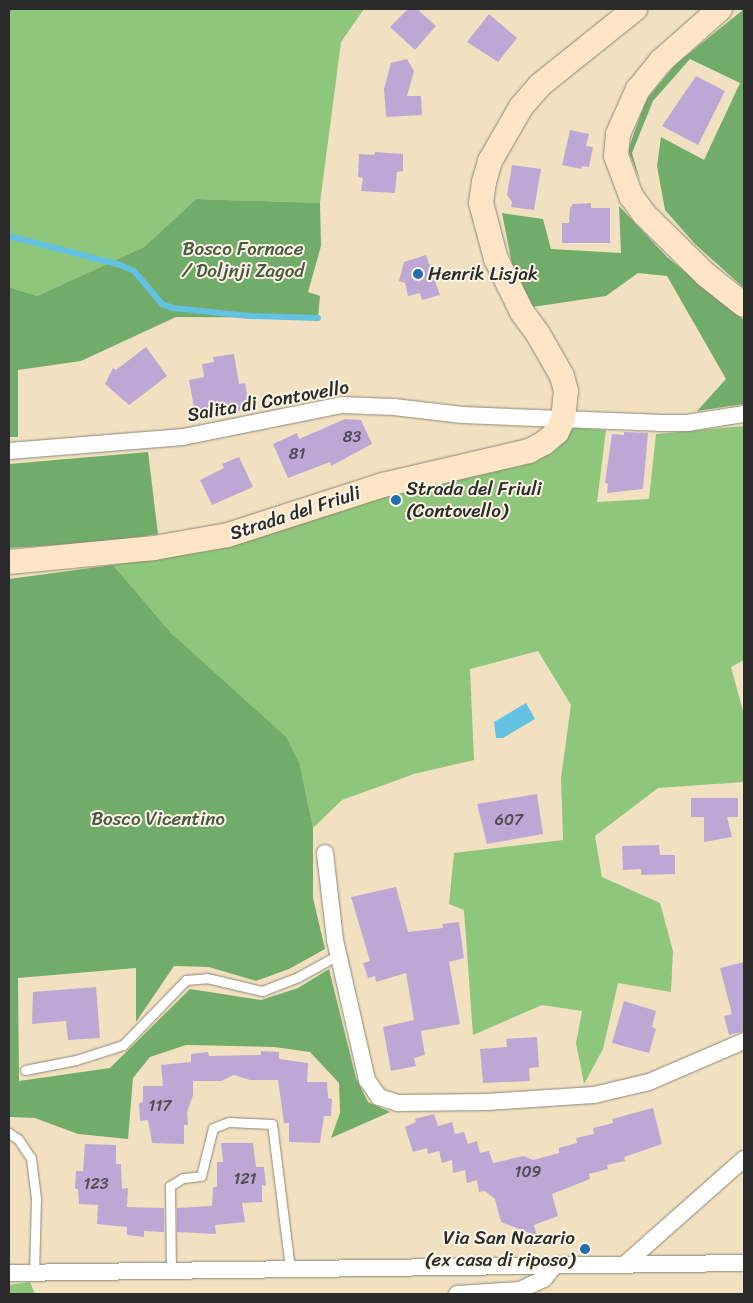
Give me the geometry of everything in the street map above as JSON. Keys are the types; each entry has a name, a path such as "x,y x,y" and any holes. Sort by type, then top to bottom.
{"main road":[{"path":"564,419 566,400 562,376 522,312 486,230 481,203 484,182 490,160 521,107 540,85 635,9"},
{"path":"720,9 661,61 638,88 618,134 616,156 631,196 644,214 706,275 744,305"},
{"name":"Strada del Friuli","path":"9,562 154,548 228,535 383,485 529,451 557,432 564,419"}],"street":[{"name":"Salita di Contovello","path":"9,451 183,437 342,405 564,419 687,423 744,414"},
{"path":"325,853 338,954 367,1080 380,1097 398,1103 487,1102 594,1095 649,1082 744,1041"},
{"path":"624,1265 744,1159"},
{"path":"9,1273 744,1263"},
{"path":"457,1294 520,1290 544,1279 554,1266"}],"lane":[{"path":"25,1070 76,1060 123,1045 186,980 207,978 262,990 298,977 338,954"},
{"path":"171,1270 170,1186 183,1178 201,1176 213,1128 229,1122 272,1124 290,1269"},
{"path":"9,1133 18,1139 31,1158 36,1198 34,1272"}],"green space":[{"path":"9,9 364,9 341,42 320,203 196,199 144,247 37,296 9,287"},
{"path":"744,9 744,288 695,244 665,210 657,166 661,137 704,160 740,83 690,59 653,101 632,153 640,180 628,150 646,100 676,64"},
{"name":"Bosco Fornace / Doljnji Zagod","path":"196,199 320,203 321,246 308,292 320,296 318,318 176,317 81,361 18,370 18,437 9,437 9,287 37,296 144,247"},
{"path":"619,206 667,257 744,320 744,404 697,411 726,379 667,276 638,273 606,296 526,308 513,269 502,213 543,219 551,249 621,253"},
{"path":"744,426 744,660 731,667 744,715 744,782 658,788 595,836 602,877 660,903 673,951 671,992 618,983 603,1049 584,1084 576,1043 582,1011 542,1005 473,1035 464,910 449,904 454,853 563,840 561,778 571,705 538,651 470,669 474,760 414,774 342,800 313,828 300,765 172,634 113,565 153,558 537,456 574,428 606,430 597,502 649,499 656,434"},
{"path":"148,452 158,534 103,542 9,548 9,464"},
{"name":"Bosco Vicentino","path":"113,565 172,634 286,737 300,765 313,828 313,898 325,949 289,969 256,981 209,967 174,966 136,1022 136,968 18,978 19,1081 110,1068 190,989 261,1000 298,988 329,969 356,1078 368,1102 390,1112 331,1138 340,1113 339,1083 310,1052 274,1047 186,1045 150,1057 133,1078 128,1139 78,1134 35,1118 9,1117 9,579"},
{"path":"30,1282 35,1294 9,1294 9,1285"}],"water":[{"path":"526,703 535,719 503,738 496,738 494,722"}],"building":[{"path":"408,9 417,9 436,26 415,50 390,27"},
{"path":"489,14 517,38 498,62 467,42"},
{"path":"407,59 414,71 407,96 421,96 422,115 386,117 384,89 391,63"},
{"path":"696,76 725,91 698,145 662,126"},
{"path":"570,130 589,134 586,146 593,147 589,167 582,166 581,169 562,165"},
{"path":"375,152 403,154 403,171 397,172 395,193 361,191 363,178 358,177 359,154 374,155"},
{"path":"512,165 541,169 534,210 511,207 512,202 507,195"},
{"path":"591,203 591,208 610,208 610,243 562,243 562,223 569,223 570,208 573,204"},
{"name":"Henrik Lisjak","path":"426,255 440,295 422,300 420,293 408,296 405,283 399,281 404,262"},
{"path":"146,347 167,376 129,405 105,384 113,368 116,370"},
{"path":"234,354 239,384 245,383 250,409 196,418 189,380 204,377 202,364 214,362 213,357"},
{"path":"345,419 361,420 372,444 331,466 330,462 288,478 273,444 297,433 299,439"},
{"path":"624,432 648,433 643,489 607,493 608,484 605,483 612,434 624,435"},
{"path":"239,457 253,487 212,505 200,480 224,468 222,464"},
{"path":"537,794 543,834 487,844 477,804"},
{"path":"691,798 738,798 738,817 727,817 732,837 704,842 704,817 691,817"},
{"path":"659,845 660,855 675,855 675,874 641,875 641,869 623,870 622,846"},
{"path":"396,887 408,932 443,928 442,924 459,922 464,958 449,962 460,1024 421,1031 425,1055 414,1058 416,1066 391,1071 383,1027 414,1020 406,973 376,982 375,976 368,978 363,963 370,961 351,897"},
{"path":"744,962 744,1031 729,1035 724,1016 732,1014 720,968"},
{"path":"96,987 100,1038 68,1040 66,1021 32,1024 33,992"},
{"path":"624,1001 656,1011 652,1027 656,1029 649,1053 612,1043"},
{"path":"537,1037 539,1067 529,1068 530,1081 483,1083 480,1049 507,1047 506,1039"},
{"path":"261,1051 279,1052 279,1059 308,1063 307,1082 327,1082 328,1098 332,1099 331,1116 324,1116 320,1143 289,1142 289,1123 284,1123 278,1080 250,1080 234,1075 221,1081 193,1081 193,1095 187,1112 188,1125 184,1125 184,1144 152,1143 148,1120 140,1121 139,1103 143,1102 143,1086 163,1086 161,1065 191,1062 191,1054 208,1052 209,1056 261,1055"},
{"path":"653,1108 662,1144 624,1157 625,1161 607,1165 608,1169 589,1174 590,1179 552,1194 558,1216 534,1225 537,1236 501,1222 495,1199 485,1191 479,1192 477,1180 467,1183 465,1170 453,1173 452,1160 442,1163 439,1151 428,1154 427,1148 413,1152 405,1127 416,1122 415,1119 434,1114 438,1126 452,1122 455,1134 464,1132 468,1144 477,1141 480,1153 489,1151 493,1163 524,1156 533,1160 559,1153 559,1148 577,1143 576,1138 594,1134 593,1128 613,1123 612,1119"},
{"path":"221,1143 253,1143 256,1167 264,1167 266,1186 262,1185 262,1202 242,1203 245,1222 215,1225 216,1234 177,1232 177,1208 212,1206 213,1187 217,1187 217,1162 223,1162"},
{"path":"85,1144 116,1145 116,1164 121,1164 122,1189 128,1188 127,1207 164,1208 164,1232 144,1231 144,1237 127,1235 127,1227 97,1224 98,1205 79,1204 78,1189 75,1189 76,1171 83,1171"}],"waterway":[{"path":"9,236 120,265 134,271 162,304 173,308 250,316 318,318"}],"place":[{"name":"Henrik Lisjak","path":"418,274"},
{"name":"Strada del Friuli (Contovello)","path":"396,500"},
{"name":"Via San Nazario (ex casa di riposo)","path":"585,1249"}]}
